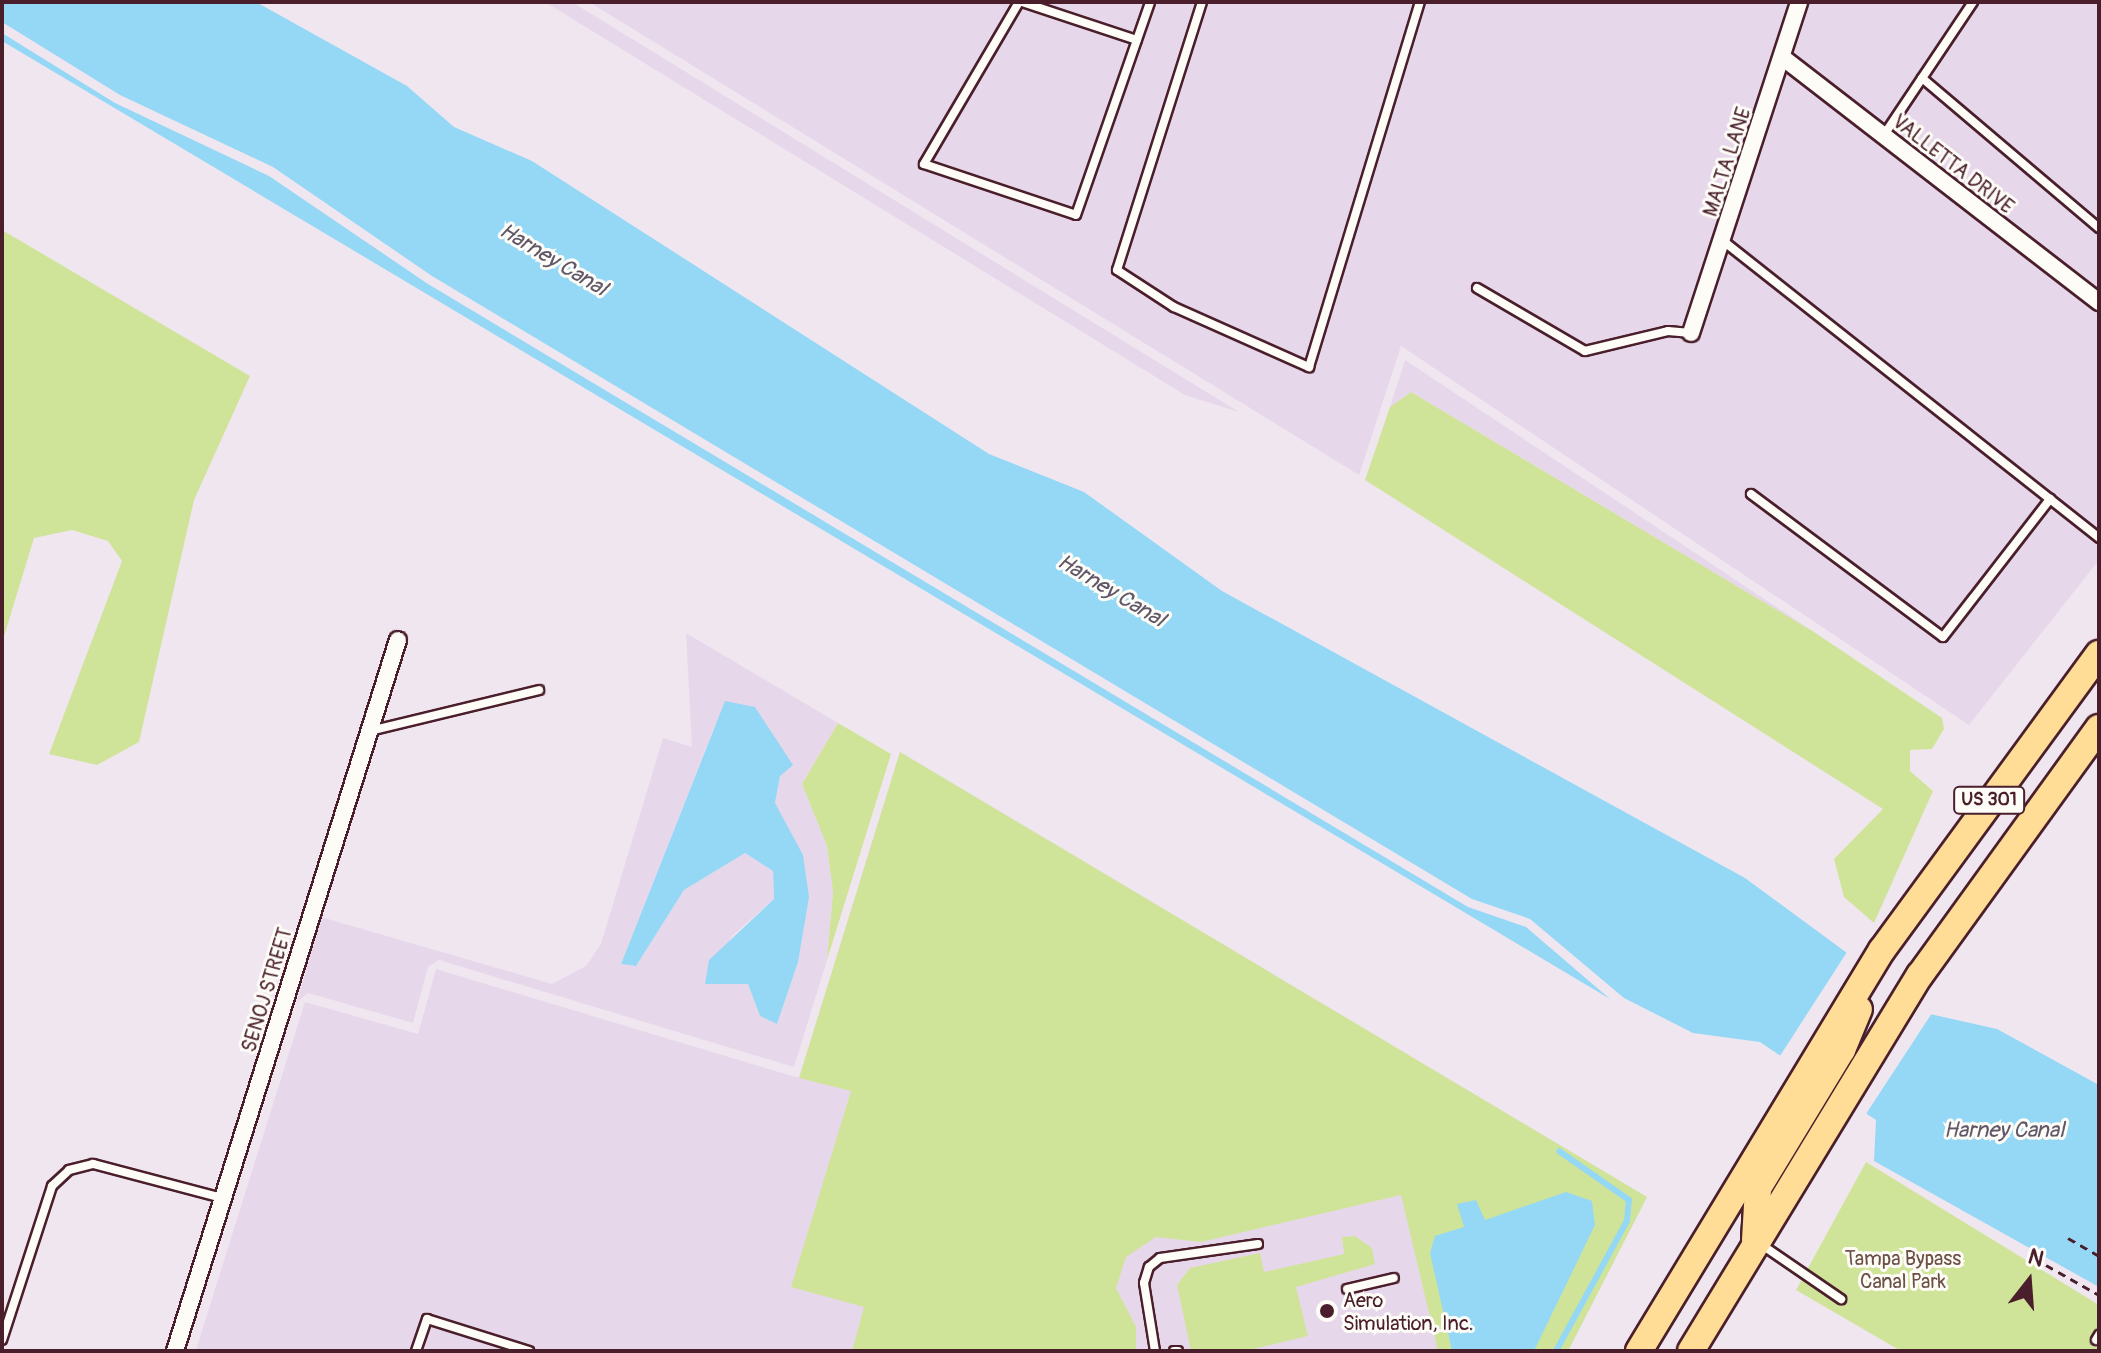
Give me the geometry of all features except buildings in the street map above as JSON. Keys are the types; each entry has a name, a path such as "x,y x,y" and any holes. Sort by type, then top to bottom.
{"main road":[{"name":"US 301","path":"1691,1351 1755,1240 1805,1111 1882,950 2099,654"},
{"name":"US 301","path":"1639,1351 1805,1111 1920,975 2099,728"}],"street":[{"name":"MALTA LANE","path":"1691,333 1799,2"},
{"name":"VALLETTA DRIVE","path":"1782,57 2099,302"},
{"name":"SENOJ STREET","path":"175,1351 398,640"}],"lane":[{"path":"1137,40 1020,2 924,164 1076,215 1137,40 1150,2"},
{"path":"1202,2 1117,270 1174,307 1309,367 1420,2"},
{"path":"1884,136 1973,2"},
{"path":"1922,78 2099,228"},
{"path":"1722,240 2099,538"},
{"path":"1477,288 1585,351 1668,331 1691,333"},
{"path":"1751,494 1943,637 2050,499"},
{"path":"369,731 539,690"},
{"path":"2,1340 52,1186 69,1170 93,1164 223,1198"},
{"path":"1755,1240 1841,1299"},
{"path":"1155,1351 1144,1283 1149,1267 1160,1258 1258,1244"},
{"path":"1347,1289 1394,1278"},
{"path":"416,1351 427,1319 529,1351"}],"path":[{"path":"2068,1238 2099,1256"},
{"path":"2046,1265 2099,1295"}],"shaded area":[{"path":"545,2 572,2 1239,412 1185,395"},
{"path":"589,2 2099,2 2099,560 1969,725 1401,346 1359,475"},
{"path":"1405,360 1814,632 1411,392 1390,407"},
{"path":"686,633 838,723 802,784 827,846 833,892 827,960 794,1067 439,960 428,967 413,1023 308,993 297,1002 321,917 552,984 586,966 601,944 663,738 692,747","holes":["715,725 780,776 775,803 786,828 798,962 777,1024 760,1016 748,984 705,983 732,936 774,899 773,871 745,853 684,890 636,966 621,964"]},
{"path":"900,752 1647,1197 1568,1351 196,1350 305,1002 418,1034 436,969 799,1078"}],"green space":[{"path":"2,230 250,376 194,500 139,742 97,765 49,754 122,561 108,541 72,530 34,538 2,643"},
{"path":"1411,392 1814,632 1942,718 1944,729 1932,749 1910,750 1910,771 1933,791 1874,923 1844,897 1834,859 1883,809 1365,480 1390,407"},
{"path":"838,723 891,754 827,960 833,892 827,846 802,784"},
{"path":"900,752 1647,1197 1568,1351 1438,1351 1401,1195 1201,1242 1156,1237 1126,1257 1116,1288 1136,1327 1136,1351 852,1351 864,1307 791,1287 851,1091 799,1078"},
{"name":"Tampa Bypass Canal Park","path":"1866,1162 2099,1305 2099,1351 1901,1351 1796,1290"},
{"path":"1355,1236 1372,1248 1375,1264 1296,1287 1308,1336 1245,1351 1191,1351 1177,1285 1190,1268 1260,1253 1264,1272 1344,1254 1342,1237"}],"water":[{"name":"Harney Canal","path":"2,2 256,2 407,86 454,127 532,161 989,454 1084,492 1222,591 1745,878 1930,1014 1997,1029 2099,1085 2099,1287 1874,1161 1876,1120 1760,1042 1693,1033 1624,998 1530,919 1472,899 432,276 273,167 120,95 2,22"},
{"path":"2,33 115,103 269,176 428,284 1468,907 1526,927 1610,999 2,41"},
{"path":"725,701 755,707 793,765 780,776 775,803 803,855 809,897 798,962 777,1024 760,1016 748,984 705,984 709,960 774,899 773,871 745,853 684,890 636,966 621,964"},
{"path":"1566,1192 1592,1201 1595,1225 1534,1351 1452,1351 1430,1253 1435,1236 1464,1227 1457,1204 1476,1200 1485,1220"}],"pier":[{"path":"1847,952 1880,978 1917,975 1936,994 1934,1010 1864,1117 1778,1059"}],"waterway":[{"path":"1556,1351 1627,1221 1629,1200 1559,1151"}],"place":[{"name":"Aero Simulation, Inc.","path":"1327,1311"}]}
